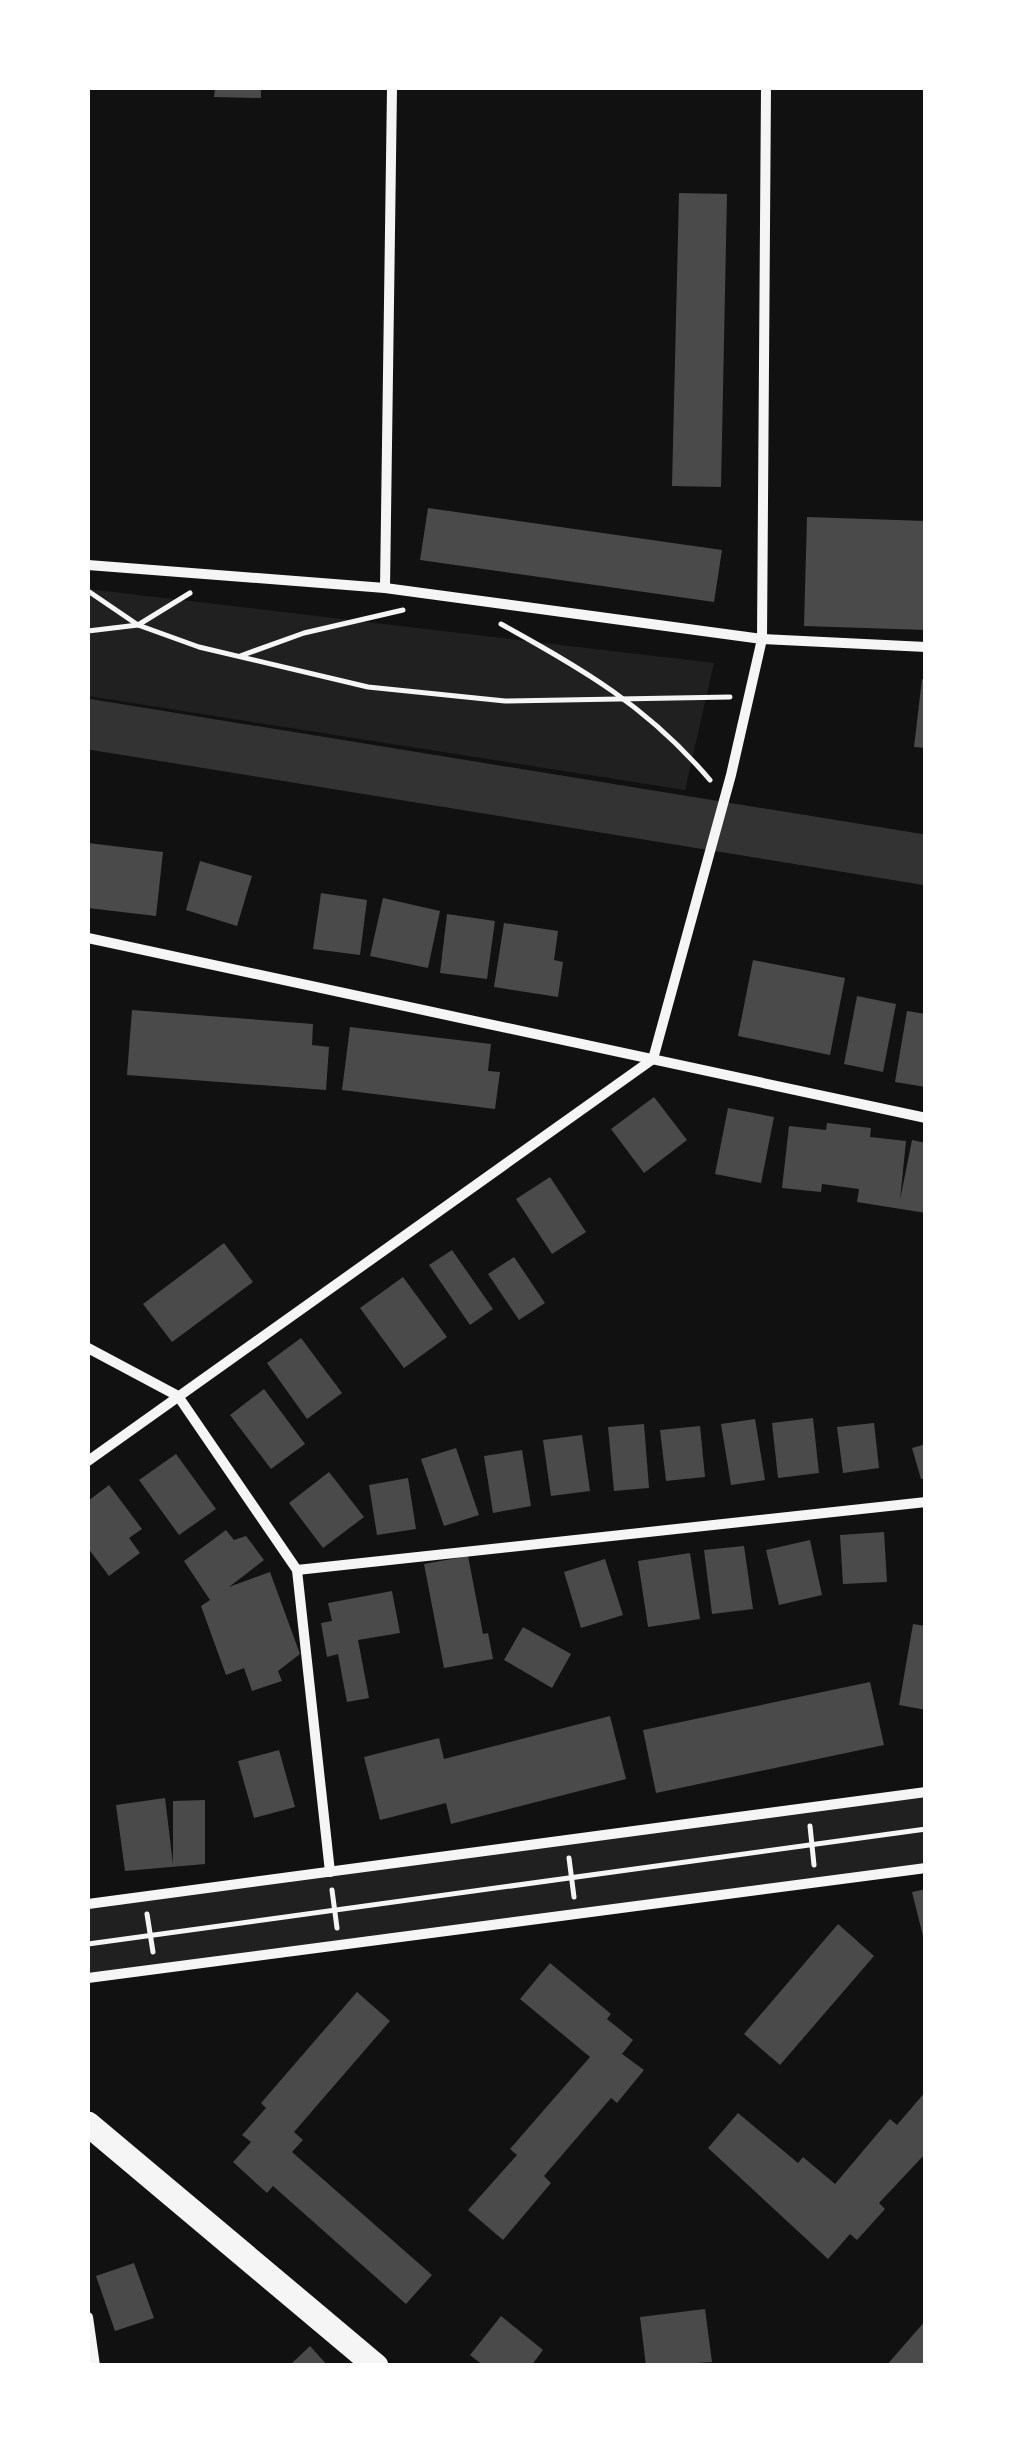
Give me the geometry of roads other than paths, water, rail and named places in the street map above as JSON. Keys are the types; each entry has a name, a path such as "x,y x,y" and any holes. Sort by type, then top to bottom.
{"main road":[{"path":"88,2124 376,2366"}],"street":[{"path":"385,588 392,88"},
{"path":"88,1460 653,1060 731,775 762,639 766,88"},
{"path":"88,566 385,588 762,639 926,647"},
{"path":"88,938 926,1118"},
{"path":"88,1348 178,1396 298,1570 330,1872"},
{"path":"298,1570 926,1502"},
{"path":"88,1904 926,1792"},
{"path":"88,1978 926,1868"},
{"path":"88,2317 96,2366"}],"waterway":[{"path":"88,724 926,860"}]}
